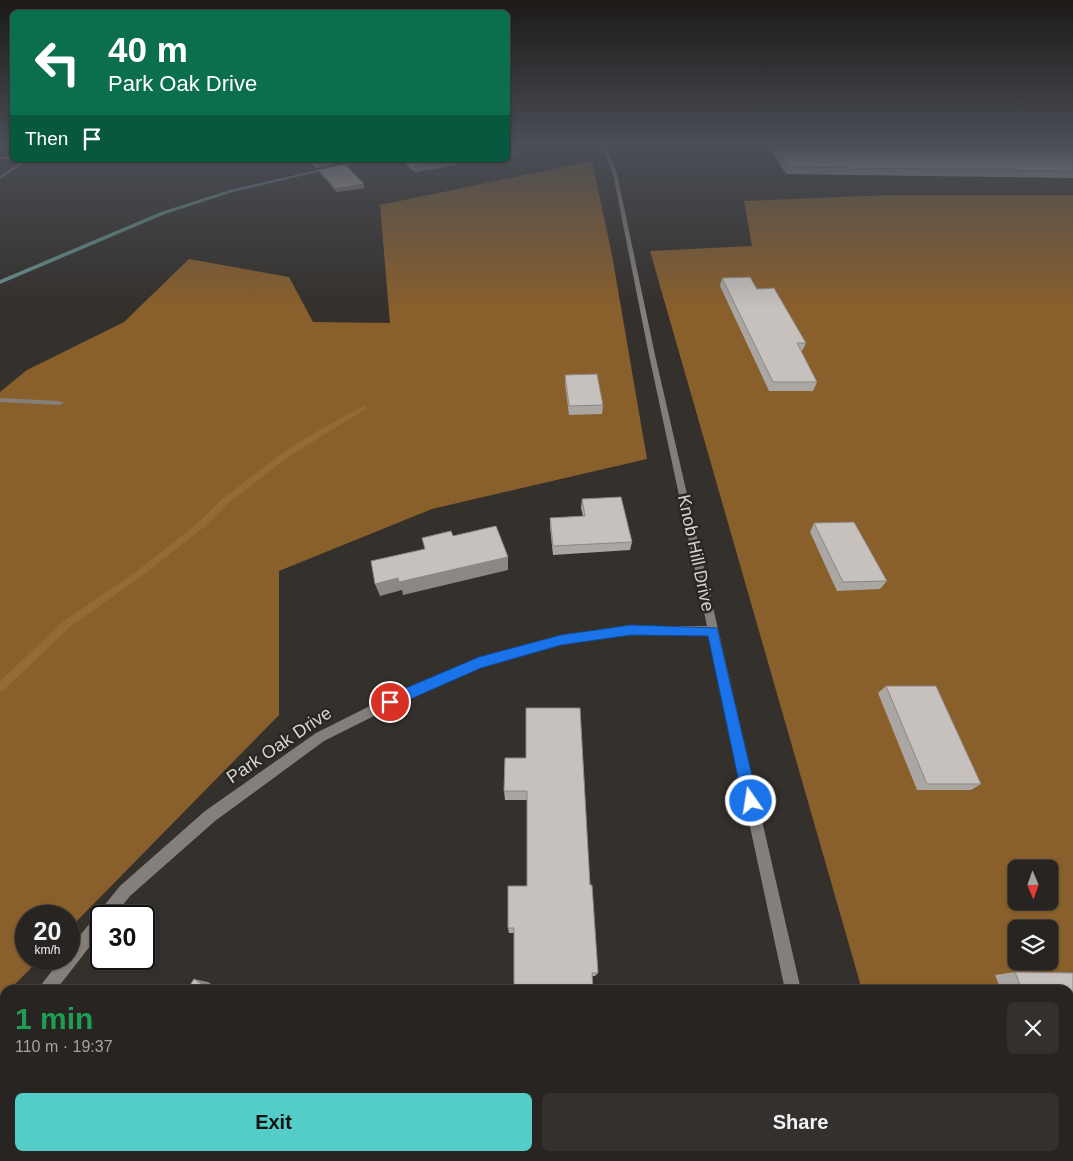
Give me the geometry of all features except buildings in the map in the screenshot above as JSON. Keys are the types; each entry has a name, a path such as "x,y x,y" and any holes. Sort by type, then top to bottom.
{"main road":[{"path":"0,282 163,213 206,199"}],"street":[{"name":"Knob Hill Drive","path":"619,199 792,985"},
{"path":"0,400 60,403"},
{"name":"Park Oak Drive","path":"114,905 125,891 210,816 320,737 390,702 479,663 561,640 631,630 713,631"},
{"path":"50,985 90,935"}],"shaded area":[{"path":"408,199 600,199 612,255 647,459 432,509 279,571 279,715 93,905 90,905 90,908 80,918 80,905 15,905 15,970 29,970 14,985 0,985 0,392 27,370 124,322 189,259 289,277 313,322 390,323 380,205"},
{"path":"788,199 1073,199 1073,985 861,985 650,251 752,246 744,201"}],"waterway":[{"path":"0,687 67,624 140,573 201,525 224,502 288,453 364,408"}],"route":[{"path":"390,702 479,663 561,640 631,630 713,631 751,801"}]}
